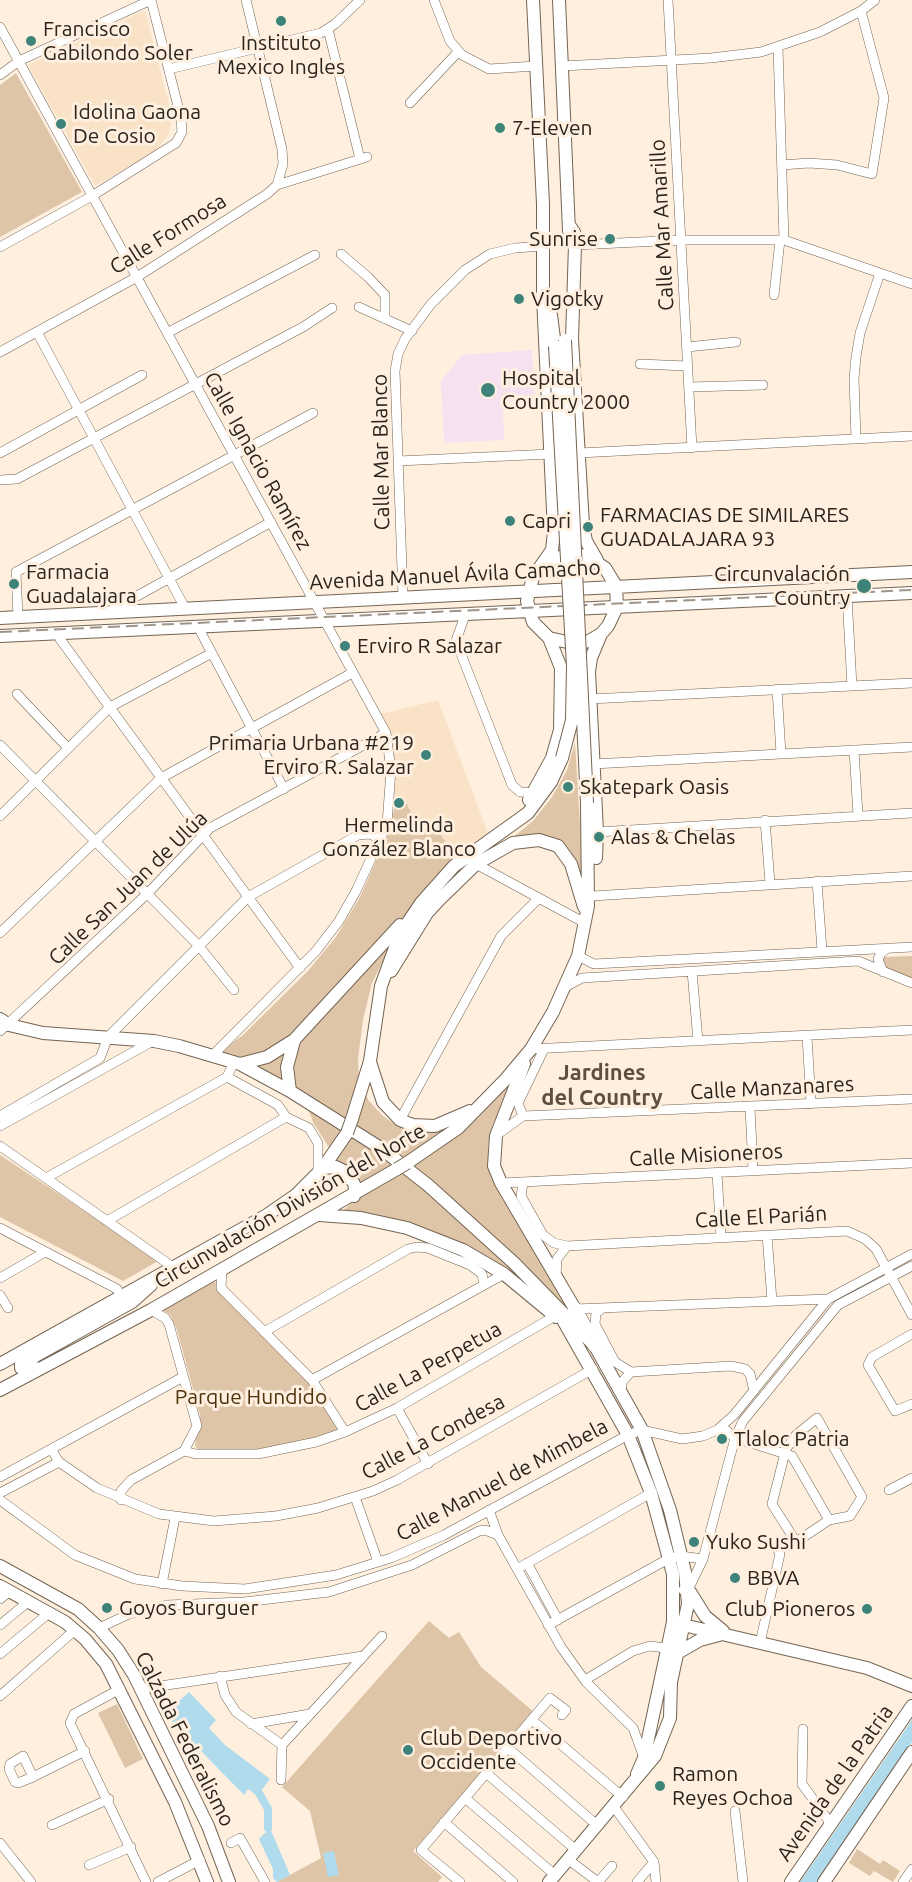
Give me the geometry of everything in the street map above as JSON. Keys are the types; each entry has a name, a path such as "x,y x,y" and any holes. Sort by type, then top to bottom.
{"highway":[{"path":"574,1309 595,1346"}],"main road":[{"path":"533,0 554,513 552,550 533,577 528,590 529,611 540,631 549,638 576,644 589,641 601,634 608,626 617,607 616,586 586,542 572,339 575,245 574,232 569,225"},
{"path":"559,0 570,294 560,343"},
{"path":"544,269 560,343"},
{"name":"Circunvalación División del Norte","path":"0,1364 267,1215 296,1195 320,1171 347,1133 352,1119 370,1060 381,986 400,934 414,912 454,866 528,813 551,782 562,758 572,720 573,666 560,343"},
{"name":"Circunvalación División del Norte","path":"0,1390 151,1310 354,1196 402,1166 458,1128 538,1049 578,956 591,901 560,343"},
{"path":"554,513 558,522 568,526 578,521 582,510"},
{"path":"541,566 551,559 574,554 597,561"},
{"name":"Avenida Manuel Ávila Camacho","path":"0,618 912,572"},
{"name":"Avenida Manuel Ávila Camacho","path":"0,636 912,593"},
{"path":"591,901 597,832 590,699 591,661 601,634"},
{"path":"505,830 535,793 552,758 560,730 562,692 560,660 549,638"},
{"path":"560,660 566,654 574,652 591,661"},
{"path":"381,986 427,914 477,864 498,850 521,841 539,840 554,844 571,864 581,896 585,923"},
{"path":"237,1063 267,1057 294,1040 414,912"},
{"path":"0,1012 8,1024 43,1033 154,1041 237,1063 336,1117 392,1156 482,1233 555,1311 593,1369 628,1435 688,1590 709,1621 726,1635"},
{"path":"290,1090 287,1067 294,1040"},
{"path":"538,1049 496,1136 493,1157 501,1183 574,1309"},
{"path":"370,1060 382,1102 400,1120 413,1125 435,1126 481,1106"},
{"path":"320,1171 336,1167 348,1173 355,1186 354,1196"},
{"path":"318,1215 362,1218 407,1228 463,1250 504,1274 555,1311 595,1346 642,1430 670,1510 676,1557 675,1590 679,1624"},
{"path":"45,1366 39,1366 27,1372 21,1368 21,1364 132,1302 173,1267"},
{"name":"Calzada Federalismo","path":"0,1566 67,1602 99,1628 118,1650 140,1689 208,1826 229,1882"},
{"path":"647,1761 651,1723 688,1590"},
{"name":"Calzada Federalismo","path":"3,1592 29,1601 50,1612 75,1630 100,1655 120,1689 200,1860 207,1882"},
{"path":"679,1624 867,1668 912,1686"},
{"path":"673,1650 700,1640 726,1635"},
{"path":"552,1879 623,1797 663,1741 670,1718 673,1650"},
{"name":"Avenida de la Patria","path":"791,1882 912,1706"},
{"path":"651,1723 670,1718"},
{"path":"824,1882 912,1752"}],"street":[{"path":"0,75 19,61 151,0 181,118 182,132 176,143 92,196 0,247"},
{"path":"246,0 282,149 283,164 277,184"},
{"path":"169,69 328,29 360,0"},
{"path":"434,0 450,41 458,52 478,65 489,69 536,66"},
{"name":"Calle Mar Amarillo","path":"668,0 692,448"},
{"path":"562,66 738,56 778,47 820,32 861,11 875,0"},
{"path":"782,165 809,163 837,165 872,174 884,98 861,11"},
{"name":"Calle Ignacio Ramírez","path":"0,27 386,734 392,770 387,824 339,921 300,968 213,1055"},
{"name":"Calle Formosa","path":"0,352 137,277 267,194 277,184 363,158 328,29"},
{"path":"774,295 782,240 778,47"},
{"path":"410,102 458,52"},
{"path":"575,245 682,240 782,240 912,284"},
{"name":"Calle Mar Blanco","path":"402,597 395,371 398,354 411,331 431,304 465,270 490,254 514,248 543,246"},
{"path":"341,254 368,277 385,296 385,319"},
{"path":"167,333 315,255"},
{"path":"856,439 854,378 856,357 860,333 880,273"},
{"path":"358,307 411,331"},
{"path":"0,480 17,479 303,327 332,308"},
{"path":"37,332 185,608"},
{"path":"687,347 736,342"},
{"path":"640,364 687,366"},
{"path":"0,453 142,375"},
{"path":"689,387 763,385"},
{"path":"18,616 16,572 313,413"},
{"path":"579,453 912,436"},
{"path":"398,461 551,454"},
{"path":"108,612 270,522"},
{"path":"847,596 852,686"},
{"path":"465,615 456,641 512,785 520,792 535,793"},
{"path":"198,627 210,654 284,789"},
{"path":"58,633 300,968"},
{"path":"0,816 110,707 210,654"},
{"path":"0,933 161,778 352,673"},
{"path":"590,699 912,683"},
{"path":"777,690 781,754"},
{"path":"17,694 68,747"},
{"name":"Calle San Juan de Ulúa","path":"8,1024 148,893 210,828 386,734"},
{"path":"0,746 199,946 234,990"},
{"path":"593,764 912,747"},
{"path":"854,750 858,815"},
{"path":"597,832 765,820 912,813"},
{"path":"765,820 770,883"},
{"path":"0,1116 91,1065 104,1052 108,1037 248,897 358,835 370,834 380,839"},
{"path":"477,864 585,923"},
{"path":"591,901 770,883 912,876"},
{"path":"817,881 822,951"},
{"path":"400,1120 501,936 539,898"},
{"path":"578,956 594,964 912,947"},
{"path":"883,972 878,966 879,956 890,948"},
{"path":"732,956 732,969"},
{"path":"565,987 582,978 858,961 912,983"},
{"path":"692,971 698,1041"},
{"path":"538,1049 912,1030"},
{"path":"807,1036 811,1104"},
{"path":"0,1126 154,1041"},
{"path":"46,1178 227,1077 237,1063"},
{"path":"227,1077 278,1106 286,1117 305,1125 315,1135 318,1143 320,1171"},
{"name":"Calle Manzanares","path":"523,1116 912,1099"},
{"path":"496,1136 523,1116 514,1102"},
{"path":"750,1107 753,1170"},
{"path":"107,1221 286,1117"},
{"path":"0,1146 173,1267"},
{"name":"Calle Misioneros","path":"501,1183 912,1163"},
{"path":"717,1173 721,1237"},
{"path":"523,1183 520,1196 543,1234 554,1243 567,1246 557,1259 556,1276"},
{"path":"0,1228 117,1289 121,1296"},
{"path":"407,1228 413,1237 408,1249"},
{"name":"Calle El Parián","path":"567,1246 847,1231 871,1244 893,1276 912,1315"},
{"path":"767,1235 772,1301"},
{"path":"264,1332 408,1249 428,1248 470,1265 482,1274 484,1284"},
{"path":"0,1278 45,1252"},
{"path":"714,1432 726,1424 754,1392 828,1299 912,1254"},
{"path":"675,1590 688,1590 703,1559 735,1438 743,1421 829,1314 846,1300 912,1266"},
{"path":"222,1269 221,1288 312,1380 345,1432"},
{"path":"312,1380 504,1274"},
{"path":"0,1295 8,1308"},
{"path":"574,1309 828,1299"},
{"path":"603,1308 596,1313 595,1324 615,1362 631,1372 739,1366 750,1374 754,1392"},
{"path":"121,1500 121,1491 131,1480 184,1451 196,1426 168,1320 151,1310"},
{"name":"Calle La Perpetua","path":"184,1451 196,1454 258,1454 316,1442 345,1432 396,1408 555,1311"},
{"path":"912,1334 872,1357 868,1365 895,1411 912,1404"},
{"name":"Calle La Condesa","path":"51,1449 59,1462 121,1500 175,1518 245,1520 318,1508 389,1484 593,1369"},
{"path":"621,1392 622,1382 631,1372"},
{"path":"0,1477 183,1377"},
{"path":"396,1408 428,1464"},
{"path":"813,1419 821,1420 862,1496 850,1516 829,1520 799,1542 793,1540 772,1504 786,1453 796,1435 813,1419"},
{"name":"Calle Manuel de Mimbela","path":"0,1500 75,1555 135,1579 203,1588 245,1588 306,1581 378,1562 419,1547 628,1435 642,1430 682,1439 714,1432"},
{"path":"714,1432 726,1430 735,1438 786,1453 795,1459 829,1520"},
{"path":"0,1493 59,1462"},
{"path":"889,1490 912,1478"},
{"path":"517,1569 651,1493"},
{"path":"355,1497 378,1562"},
{"path":"489,1510 498,1535 548,1625 585,1680 633,1728 647,1761"},
{"path":"162,1584 175,1518"},
{"name":"Calle Manuel de Mimbela","path":"99,1628 113,1620 144,1610 329,1592 412,1565 478,1531 485,1530 498,1535"},
{"path":"760,1642 780,1554 775,1544 765,1541"},
{"path":"548,1625 676,1557 703,1559"},
{"path":"526,1563 558,1620"},
{"path":"200,1604 207,1596 203,1588"},
{"path":"217,1603 211,1595 218,1589"},
{"path":"0,1625 29,1601"},
{"path":"0,1654 50,1612"},
{"path":"1,1692 75,1630"},
{"path":"281,1780 282,1745 382,1636"},
{"path":"585,1680 633,1651 650,1647 673,1650"},
{"path":"140,1689 363,1656"},
{"path":"220,1676 225,1695 236,1712 282,1745"},
{"path":"120,1689 70,1718 146,1882"},
{"path":"460,1882 448,1878 421,1850 550,1698 566,1710 561,1715"},
{"path":"251,1724 310,1714"},
{"path":"532,1720 623,1797"},
{"path":"803,1729 802,1784 831,1824"},
{"path":"508,1748 598,1826"},
{"path":"33,1777 85,1751"},
{"path":"486,1773 598,1882 612,1866"},
{"path":"465,1798 552,1879"},
{"path":"52,1825 109,1799"},
{"path":"614,1807 654,1862 656,1882"},
{"path":"735,1811 743,1882"},
{"path":"444,1822 513,1882"},
{"path":"231,1843 240,1838 265,1882"},
{"path":"0,1843 31,1882"},
{"path":"89,1865 131,1847"},
{"path":"158,1882 200,1860"},
{"path":"638,1882 654,1862"},
{"path":"903,1882 912,1869"}],"shaded area":[{"path":"145,10 172,116 169,134 156,151 95,186 28,65"},
{"name":"Hospital Country 2000","path":"532,350 535,400 503,402 504,440 444,443 441,381 462,355"},
{"name":"Primaria Urbana #219 Erviro R. Salazar","path":"438,700 489,836 472,843 473,845 457,857 435,827 412,814 406,803 394,809 396,771 392,740 380,714"}],"green space":[{"path":"16,73 82,192 0,237 0,85"},
{"path":"575,743 582,856 580,879 560,843 550,836 536,835 506,843 533,821 552,797 567,770"},
{"path":"406,803 412,814 414,813 435,827 458,859 398,931 372,983 363,1020 358,1059 359,1082 369,1101 384,1117 396,1125 423,1133 461,1127 478,1118 514,1080 493,1124 488,1147 489,1168 502,1199 568,1303 565,1310 472,1252 340,1213 355,1200 339,1163 314,1124 301,1093 217,1054 243,1035 307,972 336,937 360,897 391,827 394,809"},
{"path":"912,956 912,980 884,970 880,964 883,957"},
{"path":"0,1155 158,1261 123,1281 0,1217"},
{"name":"Parque Hundido","path":"214,1280 219,1291 312,1384 340,1429 310,1440 247,1451 197,1449 195,1445 200,1415 177,1330 171,1316 163,1310"},
{"name":"Club Deportivo Occidente","path":"429,1621 449,1638 459,1632 481,1667 534,1712 413,1851 442,1877 438,1882 277,1882 321,1858 310,1811 282,1787"},
{"path":"117,1704 143,1759 125,1768 98,1713"},
{"path":"857,1849 880,1864 883,1860 900,1871 893,1882 874,1871 870,1876 849,1863"}],"water":[{"path":"189,1692 216,1720 209,1728 225,1745 270,1779 257,1796 248,1789 244,1795 165,1714"},
{"path":"912,1720 912,1742 817,1882 800,1882"},
{"path":"270,1828 290,1875 277,1882 273,1878 273,1869 259,1839"},
{"path":"334,1851 339,1875 328,1877 323,1853"}],"waterway":[{"path":"259,1793 268,1809 268,1828"}],"railway":[{"path":"0,632 912,590"}],"place":[{"name":"Instituto Mexico Ingles","path":"281,21"},
{"name":"Francisco Gabilondo Soler","path":"31,41"},
{"name":"Idolina Gaona De Cosio","path":"61,124"},
{"name":"7-Eleven","path":"500,128"},
{"name":"Sunrise","path":"610,239"},
{"name":"Vigotky","path":"519,299"},
{"name":"Hospital Country 2000","path":"488,390"},
{"name":"Capri","path":"510,521"},
{"name":"FARMACIAS DE SIMILARES GUADALAJARA 93","path":"588,527"},
{"name":"Farmacia Guadalajara","path":"14,584"},
{"name":"Circunvalación Country","path":"864,586"},
{"name":"Erviro R Salazar","path":"345,646"},
{"name":"Primaria Urbana #219 Erviro R. Salazar","path":"426,755"},
{"name":"Skatepark Oasis","path":"568,787"},
{"name":"Hermelinda González Blanco","path":"399,803"},
{"name":"Alas & Chelas","path":"599,837"},
{"name":"Tlaloc Patria","path":"722,1439"},
{"name":"Yuko Sushi","path":"694,1542"},
{"name":"BBVA","path":"735,1578"},
{"name":"Goyos Burguer","path":"107,1608"},
{"name":"Club Pioneros","path":"867,1609"},
{"name":"Club Deportivo Occidente","path":"408,1750"},
{"name":"Ramon Reyes Ochoa","path":"660,1786"}],"district":[{"name":"Jardines del Country","path":"602,1086"}]}
